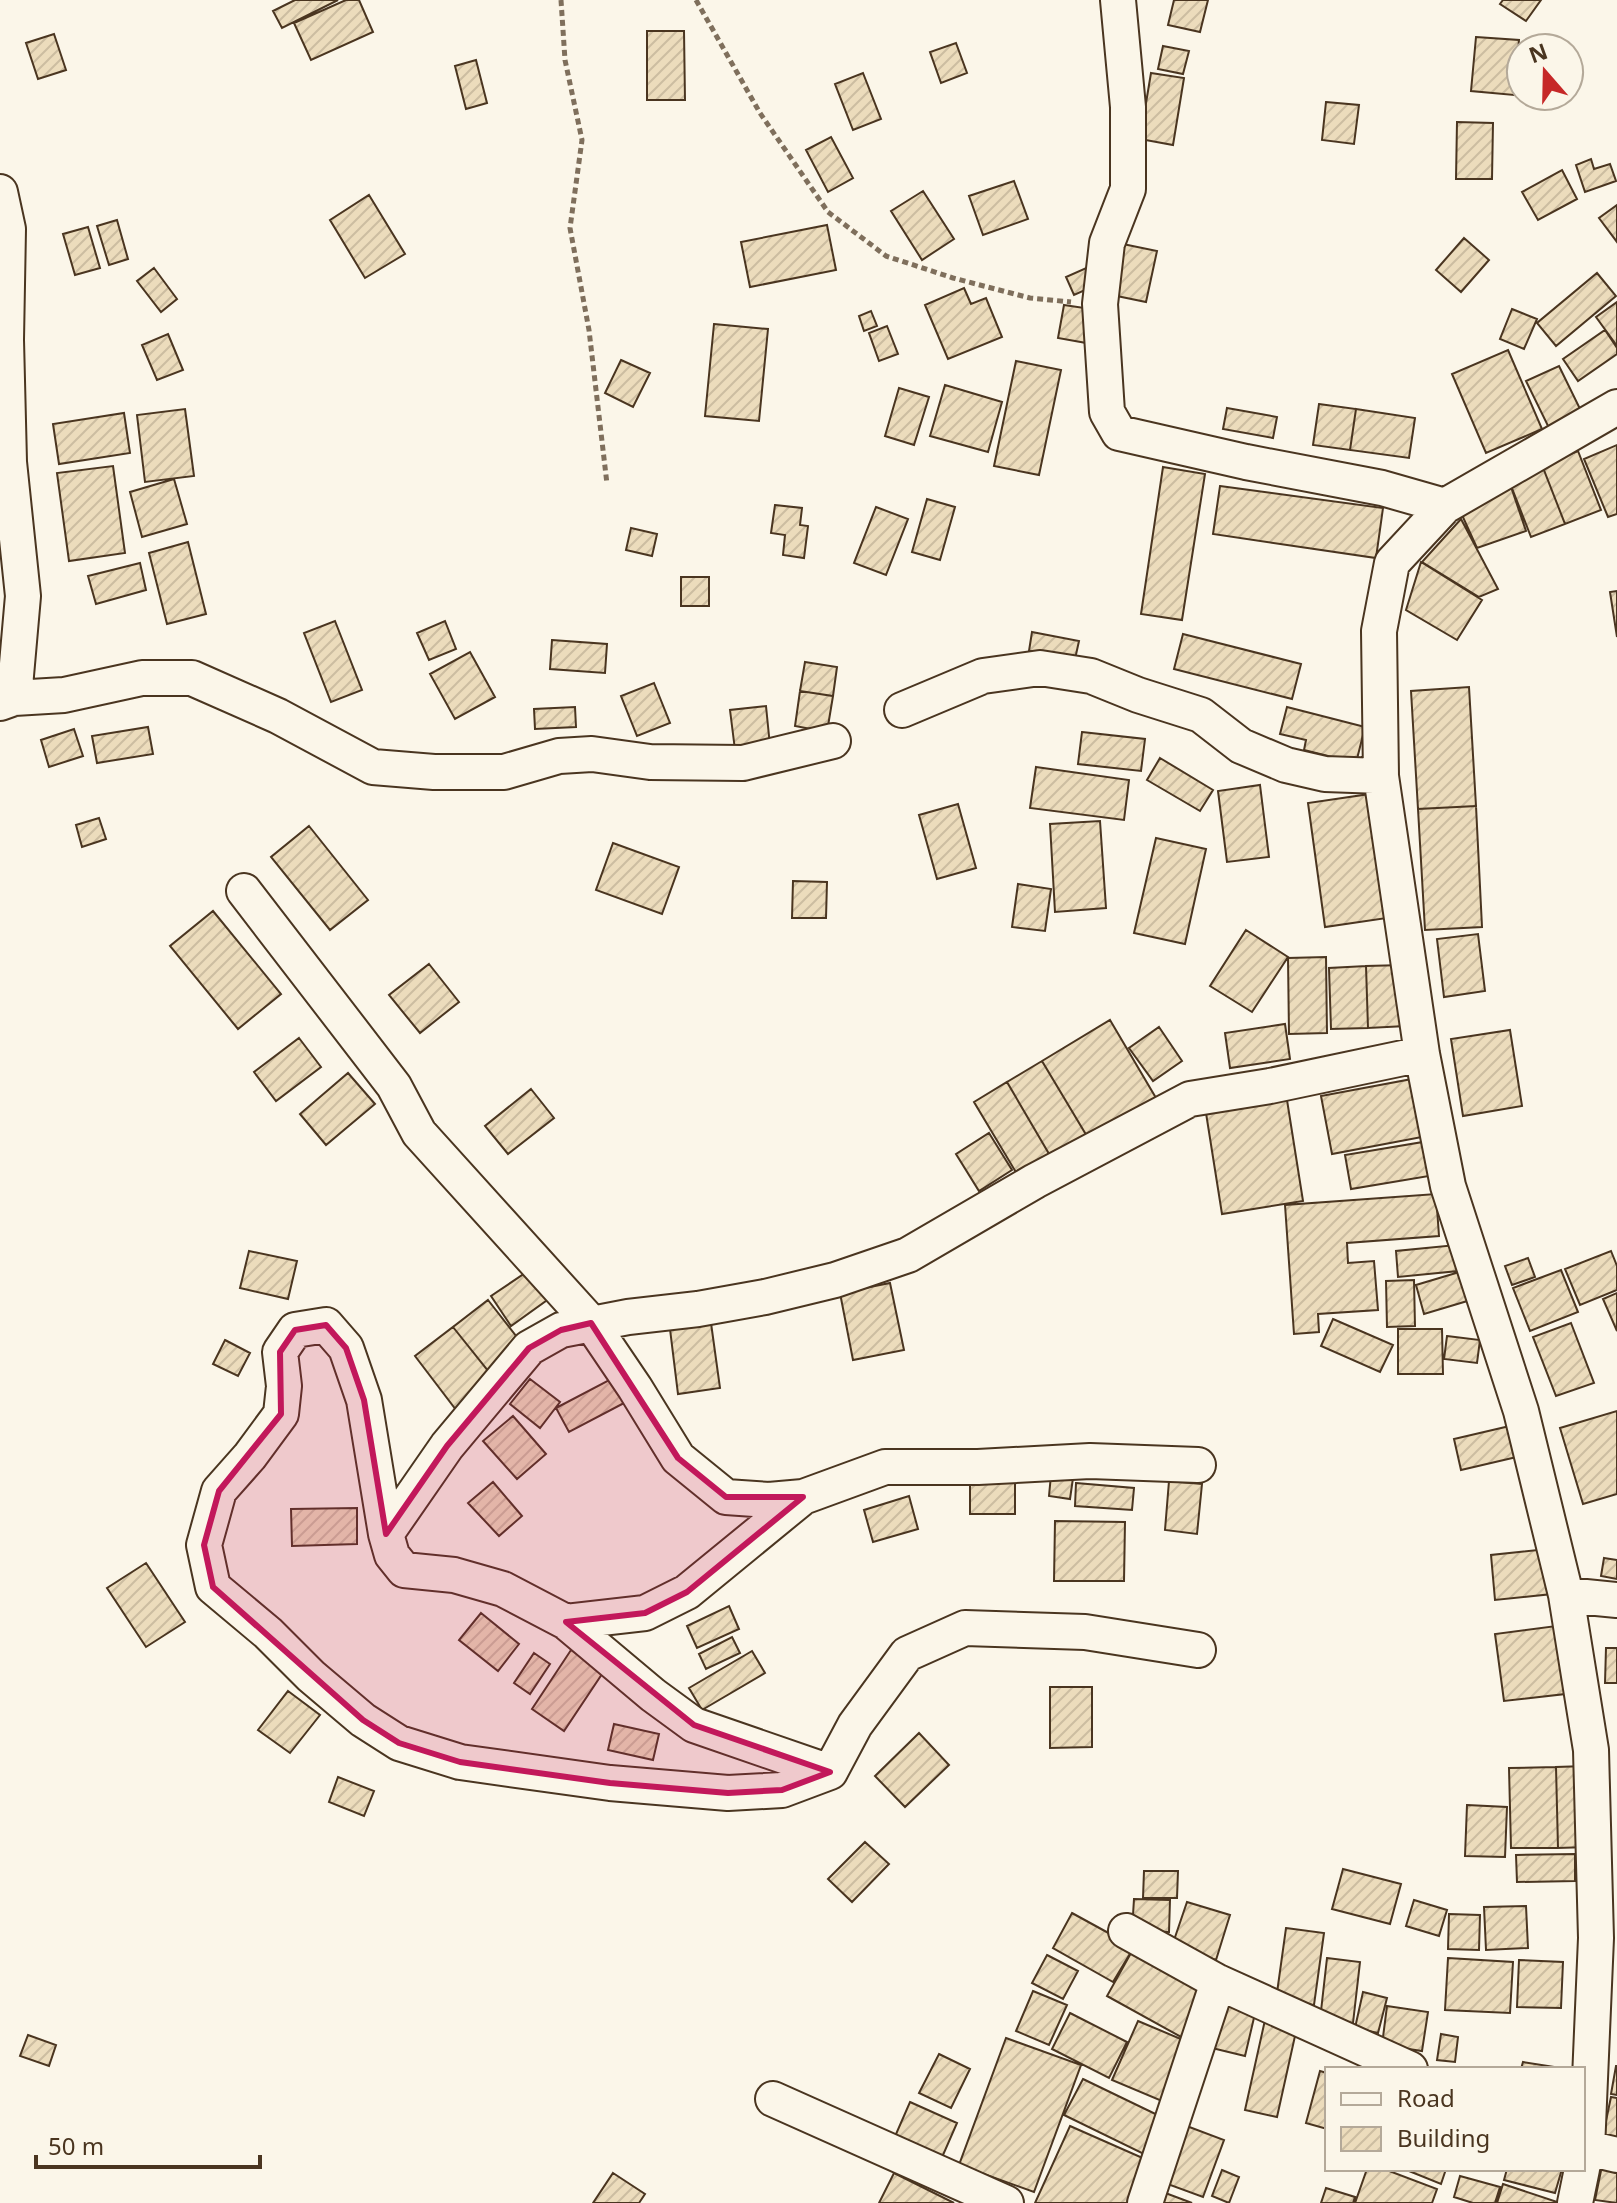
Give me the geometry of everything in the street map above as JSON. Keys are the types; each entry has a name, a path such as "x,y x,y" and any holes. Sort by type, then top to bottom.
{"street":[{"path":"1118,0 1128,107 1128,189 1107,243 1100,304 1107,412 1119,433 1382,488 1445,506"},
{"path":"0,192 8,229 6,340 9,462 23,596 7,700 64,695 142,678 192,678 278,716 373,767 434,772 504,772 559,756 592,754 650,762 743,763 833,741"},
{"path":"1575,2203 1590,2157 1604,1751 1521,1411 1448,1186 1422,1054 1381,776 1379,631 1392,563 1445,506 1617,407"},
{"path":"902,710 983,676 1040,668 1091,676 1201,715 1241,746 1286,765 1325,774 1381,776"},
{"path":"244,891 394,1086 419,1133 591,1323 678,1458 726,1497 769,1500 803,1497 885,1467 978,1467 1090,1461 1198,1465"},
{"path":"386,1534 447,1446 529,1348 561,1330 765,1297 835,1280 908,1255 1035,1181 1190,1099 1270,1086 1422,1054"},
{"path":"830,1772 694,1725 566,1622 503,1589 454,1575 404,1570 392,1555 386,1534 364,1400 346,1348 326,1325 295,1330 280,1352 284,1386 281,1414 219,1491 204,1545 213,1587 363,1720 399,1743 460,1762 610,1783 728,1793 782,1790 830,1772 855,1725 907,1654 965,1628 1085,1632 1198,1650"},
{"path":"566,1622 645,1613 687,1592 803,1497"},
{"path":"1566,1595 1617,1600"},
{"path":"1126,1931 1218,1982 1406,2067"},
{"path":"1145,2203 1218,1982"},
{"path":"773,2099 1006,2203"}],"path":[{"path":"561,0 565,60 582,140 570,228 589,330 607,484"},
{"path":"696,0 760,113 828,212 886,256 1030,298 1100,304"}],"highlighted area":[{"path":"591,1323 678,1458 726,1497 803,1497 687,1592 645,1613 566,1622 694,1725 830,1772 782,1790 728,1793 610,1783 460,1762 399,1743 363,1720 213,1587 204,1545 219,1491 281,1414 280,1352 295,1330 326,1325 346,1348 364,1400 386,1534 447,1446 529,1348 561,1330"}],"building":[{"path":"295,0 338,0 282,28 273,11"},
{"path":"346,0 359,0 373,32 311,60 294,23"},
{"path":"1174,0 1208,0 1200,32 1168,25"},
{"path":"1503,0 1541,0 1526,21 1500,4"},
{"path":"647,31 684,31 685,100 647,100"},
{"path":"54,34 66,70 38,79 26,43"},
{"path":"1476,37 1505,39 1505,94 1471,91"},
{"path":"956,43 967,73 941,83 930,52"},
{"path":"1163,46 1189,51 1183,74 1158,69"},
{"path":"476,60 487,103 466,109 455,66"},
{"path":"863,73 881,119 853,130 835,84"},
{"path":"1151,73 1184,78 1173,145 1140,139"},
{"path":"1326,102 1359,105 1354,144 1322,140"},
{"path":"1457,122 1493,123 1492,179 1456,179"},
{"path":"831,137 853,178 828,192 806,150"},
{"path":"1591,159 1594,169 1610,164 1616,181 1585,192 1576,165"},
{"path":"1562,170 1577,199 1538,220 1522,192"},
{"path":"1014,181 1028,219 983,235 969,196"},
{"path":"923,191 954,239 922,260 891,211"},
{"path":"369,195 405,254 365,278 330,220"},
{"path":"1617,205 1617,242 1599,218"},
{"path":"117,220 128,259 109,265 97,226"},
{"path":"827,225 836,270 750,287 741,242"},
{"path":"88,227 100,268 75,275 63,234"},
{"path":"1464,238 1489,260 1461,292 1436,270"},
{"path":"1118,243 1157,251 1146,302 1107,294"},
{"path":"1093,265 1101,283 1074,295 1066,277"},
{"path":"154,268 177,299 161,312 137,281"},
{"path":"1597,273 1616,296 1556,346 1537,323"},
{"path":"964,288 971,304 986,298 1002,337 948,359 925,305"},
{"path":"1617,302 1617,346 1596,317"},
{"path":"1064,305 1098,310 1092,344 1058,338"},
{"path":"1512,309 1537,319 1524,349 1500,339"},
{"path":"871,311 877,326 864,331 859,316"},
{"path":"714,324 768,329 759,421 705,416"},
{"path":"887,326 898,354 879,361 869,333"},
{"path":"1605,330 1617,348 1617,354 1578,381 1563,359"},
{"path":"168,334 183,370 157,380 142,345"},
{"path":"1508,350 1542,429 1486,453 1452,374"},
{"path":"621,360 650,373 633,407 605,393"},
{"path":"1016,361 1061,370 1039,475 994,466"},
{"path":"1559,366 1583,415 1550,430 1526,381"},
{"path":"945,385 1002,402 988,452 930,436"},
{"path":"899,388 929,397 914,445 885,436"},
{"path":"1319,404 1356,409 1350,450 1313,445"},
{"path":"1227,408 1277,417 1273,438 1223,429"},
{"path":"185,409 194,476 145,482 137,415"},
{"path":"1356,409 1415,418 1409,458 1350,450"},
{"path":"124,413 130,453 59,464 53,424"},
{"path":"1617,445 1617,514 1608,517 1584,459"},
{"path":"1578,451 1601,510 1565,524 1542,465"},
{"path":"1542,465 1565,524 1531,537 1508,478"},
{"path":"113,466 125,553 69,561 57,473"},
{"path":"1163,467 1205,474 1182,620 1141,614"},
{"path":"174,479 187,524 142,537 130,492"},
{"path":"1509,481 1526,531 1477,548 1462,515"},
{"path":"1220,486 1383,508 1376,558 1213,534"},
{"path":"927,499 955,507 940,560 912,552"},
{"path":"775,505 802,508 800,525 808,526 804,558 783,555 785,535 771,533"},
{"path":"876,507 908,519 886,575 854,563"},
{"path":"1461,519 1498,589 1479,597 1422,562"},
{"path":"631,528 657,534 652,556 626,550"},
{"path":"188,542 206,614 167,624 149,553"},
{"path":"1421,562 1482,600 1457,640 1406,610"},
{"path":"140,563 146,590 96,604 88,576"},
{"path":"681,577 709,577 709,606 681,606"},
{"path":"1617,591 1617,637 1610,592"},
{"path":"335,621 362,690 331,702 304,633"},
{"path":"445,621 456,649 429,660 417,633"},
{"path":"1032,632 1079,641 1075,659 1029,651"},
{"path":"1183,634 1301,664 1292,699 1174,669"},
{"path":"552,640 607,644 605,673 550,669"},
{"path":"470,652 495,697 455,719 430,674"},
{"path":"805,662 837,667 833,696 800,691"},
{"path":"654,683 670,723 637,736 621,696"},
{"path":"1469,687 1476,806 1418,809 1411,691"},
{"path":"800,691 833,696 827,732 795,726"},
{"path":"766,706 770,746 735,750 730,710"},
{"path":"575,707 576,727 535,729 534,709"},
{"path":"1287,707 1365,727 1356,763 1304,750 1306,740 1280,734"},
{"path":"148,727 153,754 97,763 92,736"},
{"path":"74,729 83,756 49,767 41,740"},
{"path":"1082,732 1145,739 1141,771 1078,764"},
{"path":"1160,758 1213,790 1200,811 1147,780"},
{"path":"1036,767 1129,780 1124,820 1030,808"},
{"path":"1260,785 1269,857 1227,862 1218,791"},
{"path":"1370,794 1387,918 1325,927 1308,803"},
{"path":"958,804 976,868 937,879 919,815"},
{"path":"1476,806 1482,927 1425,930 1418,809"},
{"path":"99,818 106,839 82,847 76,825"},
{"path":"1100,821 1106,908 1055,912 1050,824"},
{"path":"309,826 368,900 330,930 271,857"},
{"path":"1156,838 1206,849 1185,944 1134,933"},
{"path":"613,843 679,867 662,914 596,890"},
{"path":"793,881 827,882 826,918 792,918"},
{"path":"1018,884 1051,889 1045,931 1012,927"},
{"path":"213,911 281,994 238,1029 170,946"},
{"path":"1246,930 1288,957 1252,1012 1210,986"},
{"path":"1478,934 1485,991 1444,997 1437,939"},
{"path":"1326,957 1327,1033 1289,1034 1288,958"},
{"path":"429,964 459,1002 420,1033 389,995"},
{"path":"1404,965 1406,1026 1368,1028 1366,966"},
{"path":"1366,966 1368,1028 1331,1029 1329,968"},
{"path":"1110,1020 1156,1098 1088,1138 1042,1061"},
{"path":"1285,1024 1290,1059 1230,1068 1225,1033"},
{"path":"1159,1027 1182,1061 1153,1081 1129,1048"},
{"path":"1510,1030 1522,1106 1463,1116 1451,1039"},
{"path":"299,1038 321,1067 276,1101 254,1072"},
{"path":"1042,1061 1088,1138 1052,1159 1007,1082"},
{"path":"348,1073 375,1104 326,1145 300,1114"},
{"path":"1412,1079 1422,1137 1332,1154 1321,1096"},
{"path":"1007,1082 1052,1159 1020,1179 974,1102"},
{"path":"531,1089 554,1118 508,1154 485,1126"},
{"path":"1287,1100 1303,1201 1222,1214 1206,1113"},
{"path":"989,1133 1012,1170 979,1191 956,1154"},
{"path":"1423,1142 1429,1176 1351,1189 1345,1155"},
{"path":"1436,1194 1439,1236 1347,1243 1348,1263 1374,1261 1378,1310 1318,1314 1319,1332 1294,1334 1285,1205"},
{"path":"1456,1245 1458,1271 1398,1277 1396,1251"},
{"path":"249,1251 297,1261 288,1299 240,1288"},
{"path":"1611,1251 1617,1266 1617,1290 1580,1305 1565,1269"},
{"path":"1528,1258 1535,1277 1512,1285 1505,1266"},
{"path":"537,1265 557,1293 511,1326 491,1296"},
{"path":"1466,1270 1474,1299 1424,1314 1416,1285"},
{"path":"1561,1270 1578,1312 1530,1331 1513,1288"},
{"path":"1414,1280 1415,1326 1387,1327 1386,1281"},
{"path":"890,1283 904,1350 853,1360 840,1293"},
{"path":"1617,1293 1617,1331 1603,1299"},
{"path":"488,1300 520,1341 493,1377 453,1327"},
{"path":"1333,1319 1393,1345 1380,1372 1321,1346"},
{"path":"711,1323 720,1388 678,1394 670,1329"},
{"path":"1571,1323 1594,1383 1556,1396 1533,1337"},
{"path":"453,1327 493,1377 463,1419 415,1356"},
{"path":"1398,1329 1442,1329 1443,1374 1398,1374"},
{"path":"1447,1336 1480,1340 1477,1363 1444,1359"},
{"path":"225,1340 250,1353 238,1376 213,1364"},
{"path":"613,1378 626,1402 569,1432 556,1408"},
{"path":"530,1379 560,1402 540,1428 510,1404"},
{"path":"1617,1411 1617,1494 1583,1504 1560,1428"},
{"path":"513,1416 546,1454 517,1479 483,1441"},
{"path":"1514,1425 1521,1456 1461,1470 1454,1439"},
{"path":"970,1475 1015,1475 1015,1514 970,1514"},
{"path":"1051,1475 1073,1478 1070,1499 1049,1496"},
{"path":"1169,1481 1202,1484 1197,1534 1165,1530"},
{"path":"493,1482 522,1516 499,1536 468,1503"},
{"path":"1076,1483 1134,1488 1132,1510 1075,1506"},
{"path":"909,1496 918,1529 873,1542 864,1510"},
{"path":"357,1508 357,1544 292,1546 291,1509"},
{"path":"1055,1521 1125,1522 1124,1581 1054,1581"},
{"path":"1547,1549 1552,1594 1495,1600 1491,1555"},
{"path":"1604,1558 1617,1560 1617,1579 1601,1576"},
{"path":"146,1563 185,1622 146,1647 107,1588"},
{"path":"729,1606 739,1629 697,1648 687,1626"},
{"path":"481,1613 519,1644 498,1671 459,1640"},
{"path":"1556,1626 1565,1694 1504,1701 1495,1634"},
{"path":"732,1637 740,1653 706,1669 699,1654"},
{"path":"1606,1648 1617,1648 1617,1683 1605,1683"},
{"path":"571,1650 604,1671 564,1731 532,1709"},
{"path":"752,1651 765,1673 702,1710 689,1688"},
{"path":"534,1653 550,1664 530,1694 514,1683"},
{"path":"1050,1687 1092,1687 1092,1747 1050,1748"},
{"path":"288,1691 320,1715 290,1753 258,1730"},
{"path":"614,1724 659,1734 653,1760 608,1750"},
{"path":"919,1733 949,1765 905,1807 875,1776"},
{"path":"1586,1766 1588,1847 1558,1848 1556,1767"},
{"path":"1556,1767 1558,1848 1511,1848 1509,1768"},
{"path":"338,1777 374,1791 364,1816 329,1802"},
{"path":"1467,1805 1507,1807 1505,1857 1465,1856"},
{"path":"865,1842 889,1864 852,1902 828,1879"},
{"path":"1575,1854 1575,1881 1517,1882 1516,1855"},
{"path":"1343,1869 1401,1884 1390,1924 1332,1909"},
{"path":"1144,1871 1178,1871 1177,1898 1143,1898"},
{"path":"1134,1899 1170,1900 1169,1932 1132,1931"},
{"path":"1414,1900 1447,1910 1439,1936 1406,1926"},
{"path":"1187,1902 1230,1915 1216,1960 1172,1946"},
{"path":"1526,1906 1528,1948 1486,1950 1484,1907"},
{"path":"1072,1913 1134,1947 1113,1982 1053,1948"},
{"path":"1449,1914 1480,1915 1479,1950 1448,1949"},
{"path":"1286,1928 1324,1933 1314,2005 1276,2000"},
{"path":"1136,1944 1213,1984 1192,2043 1107,1996"},
{"path":"1047,1955 1078,1971 1063,1999 1032,1983"},
{"path":"1327,1958 1360,1962 1353,2023 1320,2020"},
{"path":"1448,1958 1513,1962 1510,2013 1445,2010"},
{"path":"1519,1960 1563,1962 1561,2008 1517,2007"},
{"path":"1033,1991 1067,2005 1049,2045 1016,2031"},
{"path":"1363,1992 1387,1998 1378,2033 1355,2028"},
{"path":"1225,1997 1257,2005 1245,2056 1212,2048"},
{"path":"1387,2006 1428,2012 1422,2051 1382,2045"},
{"path":"1070,2013 1127,2042 1109,2078 1052,2049"},
{"path":"1265,2020 1297,2027 1277,2117 1245,2110"},
{"path":"1138,2021 1195,2045 1169,2104 1112,2080"},
{"path":"1441,2034 1458,2037 1455,2062 1437,2060"},
{"path":"28,2035 56,2045 49,2066 20,2056"},
{"path":"1006,2038 1081,2065 1034,2192 959,2165"},
{"path":"939,2054 970,2069 951,2108 919,2093"},
{"path":"1523,2062 1554,2067 1522,2067"},
{"path":"1617,2066 1617,2095 1611,2094"},
{"path":"1320,2071 1325,2072 1325,2128 1306,2123"},
{"path":"1083,2079 1170,2121 1152,2158 1064,2115"},
{"path":"1611,2097 1617,2098 1617,2143 1602,2140"},
{"path":"910,2102 957,2123 940,2162 893,2141"},
{"path":"1184,2125 1224,2140 1203,2197 1162,2182"},
{"path":"1070,2126 1154,2163 1136,2203 1035,2203"},
{"path":"1604,2156 1617,2159 1617,2203 1595,2200"},
{"path":"1222,2170 1239,2177 1229,2203 1212,2196"},
{"path":"1366,2171 1389,2171 1437,2189 1432,2203 1355,2203"},
{"path":"1409,2171 1445,2171 1441,2184"},
{"path":"1506,2171 1561,2171 1555,2193 1504,2180"},
{"path":"613,2173 645,2194 639,2203 593,2203"},
{"path":"894,2173 954,2203 879,2203"},
{"path":"1460,2176 1500,2187 1495,2203 1473,2203 1454,2197"},
{"path":"1503,2184 1560,2203 1497,2203"},
{"path":"1326,2188 1355,2197 1353,2203 1321,2203"},
{"path":"1160,2191 1192,2203 1156,2203"}]}
